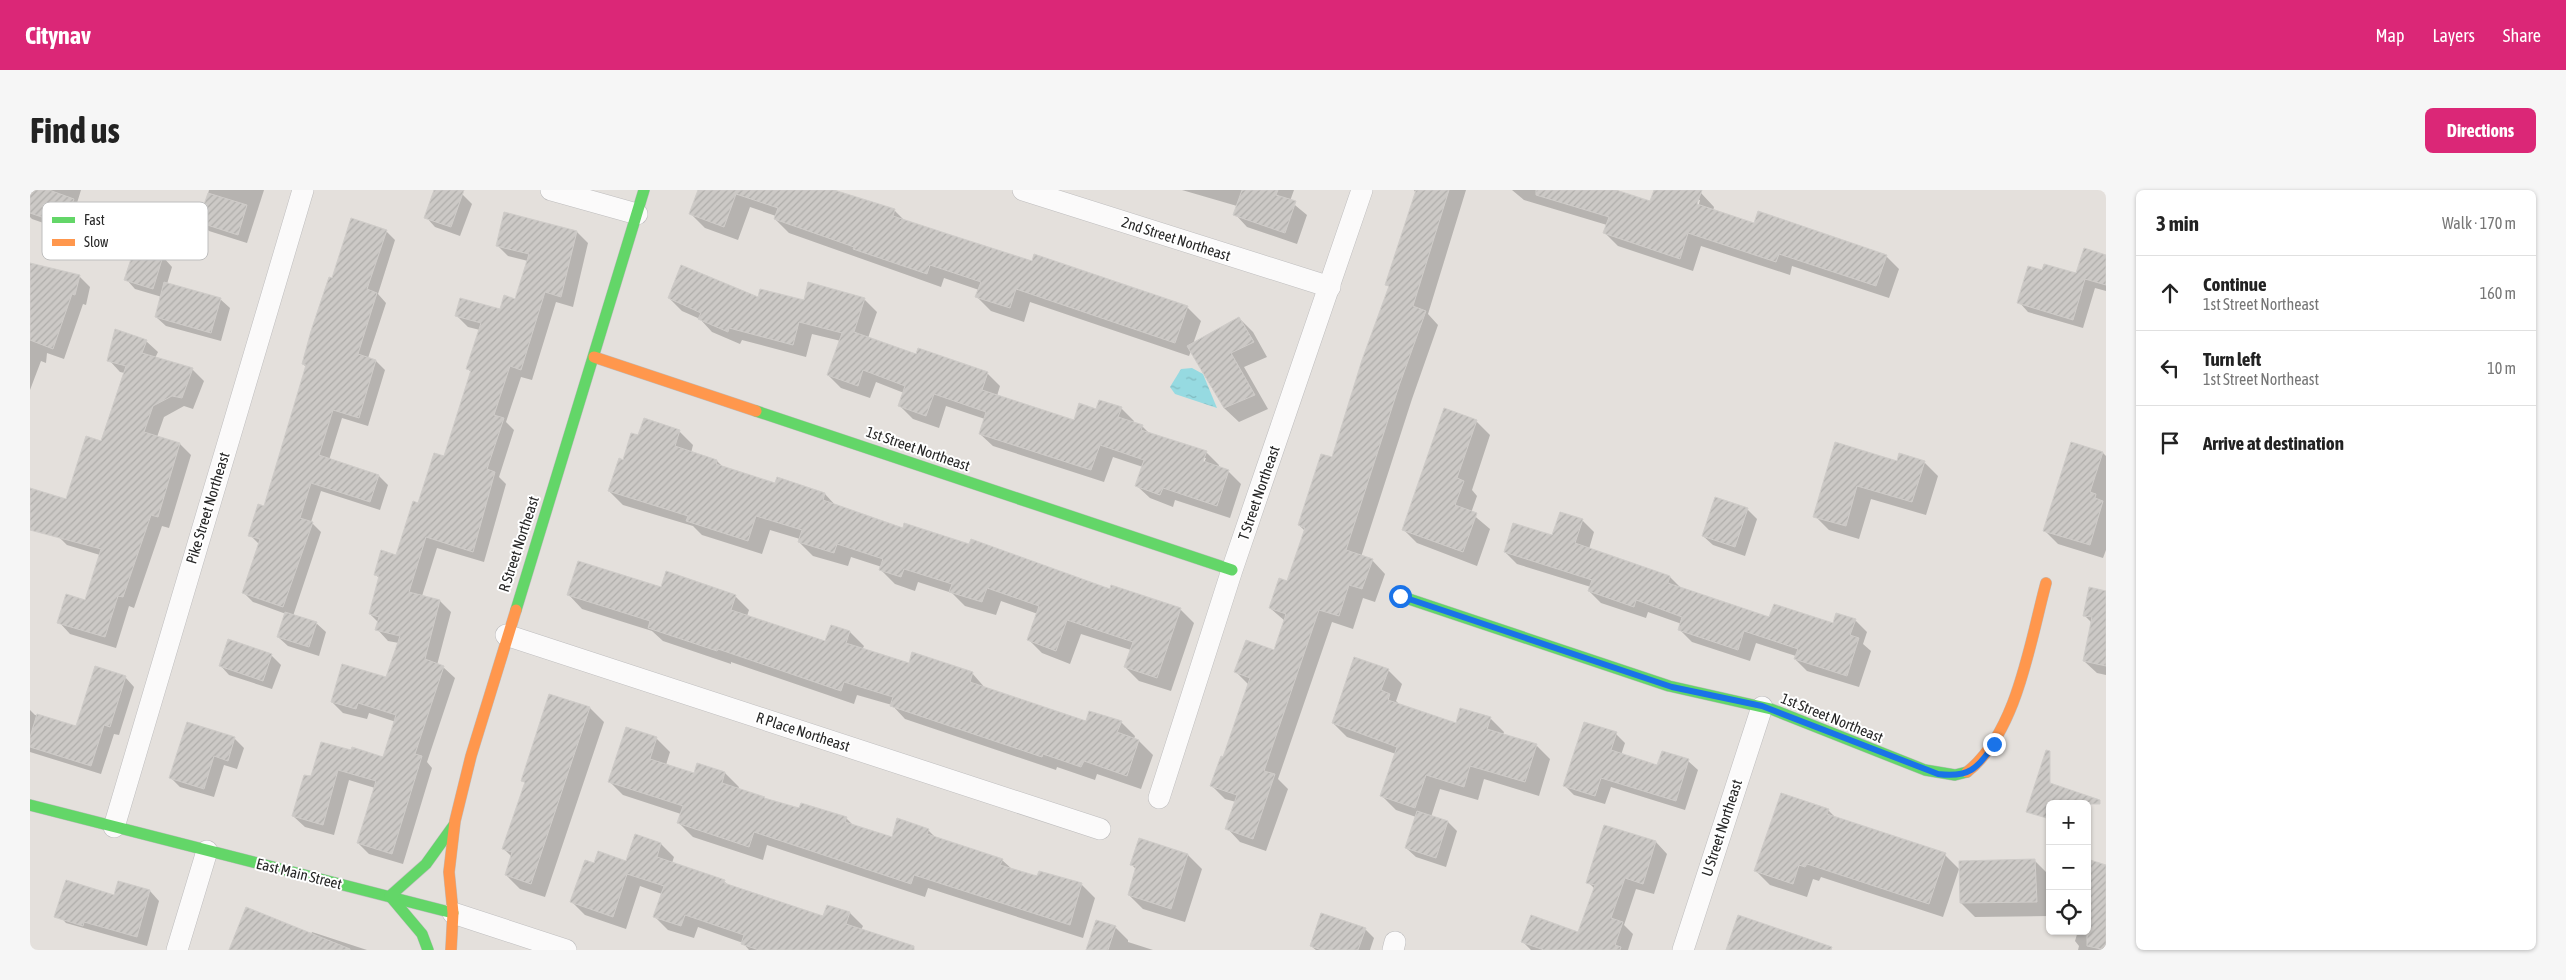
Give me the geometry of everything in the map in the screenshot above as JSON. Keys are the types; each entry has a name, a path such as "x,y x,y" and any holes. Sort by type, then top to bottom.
{"street":[{"name":"Pike Street Northeast","path":"114,827 303,190"},
{"path":"551,190 637,214"},
{"name":"R Street Northeast","path":"451,950 453,913 449,872 455,824 471,756 506,636 594,357 644,190"},
{"name":"2nd Street Northeast","path":"1023,190 1330,287"},
{"name":"T Street Northeast","path":"1159,798 1232,570 1362,190"},
{"name":"1st Street Northeast","path":"594,357 1232,570"},
{"name":"1st Street Northeast","path":"1400,596 1672,687 1762,706 1938,774 1952,776 1966,774 1978,765 1989,752 2010,712 2046,583"},
{"name":"R Place Northeast","path":"506,636 1100,829"},
{"name":"U Street Northeast","path":"1683,950 1762,706"},
{"name":"East Main Street","path":"30,805 453,913 566,950"},
{"path":"428,950 422,934 390,896 426,864 455,824"},
{"path":"177,950 207,851"}],"water":[{"path":"1192,368 1203,374 1217,408 1175,394 1170,387 1181,369"}],"building":[{"path":"30,190 49,190 74,199 73,202 42,202 42,217 30,213"},
{"path":"434,190 464,190 451,227 424,218"},
{"path":"698,190 834,190 895,209 893,216 1032,261 1034,254 1188,306 1175,343 1016,289 1010,308 975,297 981,282 930,265 927,274 853,249 854,247 774,219 778,208 736,194 724,227 689,214"},
{"path":"1242,190 1278,190 1276,195 1296,201 1285,233 1233,215"},
{"path":"1416,190 1449,190 1413,306 1426,311 1399,386 1346,550 1373,559 1362,589 1349,585 1339,616 1319,610 1264,771 1275,774 1253,839 1225,829 1237,795 1210,786 1221,756 1223,757 1250,678 1234,672 1246,640 1274,650 1286,614 1269,608 1279,578 1287,581 1305,528 1298,525 1321,454 1332,457 1362,360 1389,286 1385,285"},
{"path":"1536,190 1616,190 1650,201 1654,190 1702,190 1697,204 1754,223 1758,211 1887,255 1876,286 1779,254 1776,262 1688,233 1680,259 1603,233 1609,217 1536,195"},
{"path":"208,193 247,205 238,235 208,225 208,202 205,202"},
{"path":"504,212 577,231 561,297 545,292 521,370 510,366 494,415 504,418 487,469 495,472 473,552 426,537 409,592 440,600 425,659 444,666 415,754 422,756 392,854 357,843 376,781 338,770 323,825 292,816 304,775 311,776 321,742 351,750 352,747 383,757 396,715 358,703 356,709 331,702 342,664 386,677 400,636 375,630 379,617 369,614 379,576 374,575 381,550 396,555 413,501 418,503 434,453 444,456 471,370 466,369 481,323 455,316 460,298 500,309 504,295 515,299 529,254 496,246"},
{"path":"351,218 387,230 367,289 377,293 358,354 376,360 359,418 333,410 319,455 379,475 370,502 311,483 300,518 313,522 283,607 242,593 260,539 248,536 258,504 264,506 306,365 302,364 311,331 329,277 332,278"},
{"path":"2084,248 2106,255 2106,285 2085,279 2073,320 2017,303 2028,266 2042,270 2044,264 2076,273"},
{"path":"131,260 162,260 153,289 124,280"},
{"path":"30,263 80,275 75,295 72,294 53,349 30,340"},
{"path":"681,265 758,297 760,289 804,300 808,282 865,298 854,332 916,354 918,348 988,372 982,390 1074,420 1079,403 1096,409 1099,400 1122,407 1118,417 1143,425 1141,430 1207,451 1203,461 1229,470 1217,506 1163,488 1160,495 1135,486 1144,460 1100,445 1091,470 979,434 986,412 934,394 926,416 898,406 905,386 863,370 858,386 827,375 842,333 799,322 793,345 729,328 728,332 698,319 701,313 668,298"},
{"path":"164,282 221,298 211,333 155,317"},
{"path":"1239,317 1254,342 1231,353 1255,395 1224,408 1187,346"},
{"path":"115,329 147,340 142,353 193,368 182,398 172,396 153,406 144,432 180,443 158,517 151,515 123,597 118,596 105,637 57,623 66,594 85,600 101,549 30,530 30,488 66,499 86,436 101,441 126,366 107,361"},
{"path":"1444,408 1477,420 1457,478 1464,481 1455,505 1477,513 1463,552 1402,530"},
{"path":"644,418 680,430 675,446 717,460 716,464 775,483 777,477 825,493 823,500 903,528 904,523 969,544 971,539 1110,589 1111,585 1181,608 1157,678 1124,667 1133,642 1067,620 1056,651 1027,640 1039,606 987,588 982,602 949,592 952,584 904,569 901,577 879,570 883,559 837,544 834,553 798,542 802,530 756,516 748,541 686,521 688,516 608,491 619,458 623,460 631,433 638,435"},
{"path":"1835,442 1897,461 1899,453 1925,461 1912,502 1857,486 1846,526 1813,517"},
{"path":"2071,442 2103,452 2090,492 2096,494 2095,498 2103,501 2090,545 2043,531"},
{"path":"1715,497 1748,508 1735,547 1702,536"},
{"path":"1560,512 1583,519 1575,543 1670,576 1668,583 1769,617 1774,604 1833,623 1836,613 1856,619 1850,635 1859,638 1847,676 1794,659 1798,649 1744,631 1738,650 1678,630 1682,617 1636,600 1634,607 1588,591 1592,580 1504,552 1513,523 1552,535"},
{"path":"578,561 661,587 666,571 736,595 731,610 825,641 831,625 850,631 846,643 909,663 912,652 973,672 970,682 1086,721 1089,711 1122,721 1117,732 1139,740 1127,776 1084,761 1081,767 1043,754 1042,757 890,706 893,697 844,682 841,691 718,649 717,651 648,628 650,621 567,595"},
{"path":"2089,587 2106,591 2106,666 2083,661 2092,617 2083,616"},
{"path":"285,612 317,622 309,647 277,637"},
{"path":"228,639 272,654 263,681 219,666"},
{"path":"1354,657 1389,669 1381,690 1390,694 1388,700 1456,723 1460,708 1491,717 1487,729 1537,744 1525,782 1470,766 1464,787 1426,775 1415,808 1380,796 1397,747 1332,723"},
{"path":"95,666 126,676 110,727 104,725 91,766 30,747 30,737 37,714 76,726"},
{"path":"549,694 590,707 531,884 505,875 512,852 502,849 525,782 521,781"},
{"path":"187,722 235,737 228,761 214,756 204,789 169,778"},
{"path":"1584,722 1617,732 1611,750 1657,765 1662,751 1689,759 1676,801 1601,778 1595,796 1563,786"},
{"path":"626,727 657,737 650,759 694,773 697,763 725,772 722,783 764,798 799,808 801,803 847,817 845,822 892,837 897,818 929,829 927,834 1003,859 1000,865 1037,876 1039,871 1082,883 1070,925 914,875 911,884 754,832 749,847 677,823 683,806 608,782"},
{"path":"2046,750 2050,751 2050,783 2100,800 2100,804 2091,804 2091,800 2046,800 2046,818 2026,812"},
{"path":"1781,793 1829,809 1827,814 1946,853 1929,904 1807,864 1805,867 1799,865 1793,884 1754,871"},
{"path":"1417,811 1448,821 1436,858 1405,848"},
{"path":"1604,825 1656,841 1643,884 1625,878 1611,918 1623,922 1615,945 1621,947 1620,950 1544,950 1521,942 1531,915 1578,932 1595,885 1586,883"},
{"path":"635,834 661,843 657,857 725,880 724,883 823,916 827,905 850,912 846,924 914,946 914,950 759,950 741,944 744,935 685,915 681,926 653,917 664,886 627,874 613,917 570,902 585,860 594,863 598,851 626,861"},
{"path":"1139,838 1188,854 1171,909 1128,895 1136,866 1130,865"},
{"path":"2035,859 2037,902 1960,903 1959,861"},
{"path":"2091,860 2106,865 2106,950 2087,946 2087,935 2091,935"},
{"path":"66,880 114,895 118,881 150,890 137,937 84,922 83,926 54,917"},
{"path":"246,907 350,949 350,950 229,950"},
{"path":"1321,913 1366,928 1358,950 1322,950 1310,946"},
{"path":"1738,915 1832,947 1831,950 1726,950"},
{"path":"1096,920 1116,926 1108,950 1086,950"}],"traffic: fast":[{"path":"516,610 644,190"},
{"path":"756,411 1232,570"},
{"path":"1400,596 1669,686 1771,709 1925,770 1955,775 1967,772"},
{"path":"30,805 453,913"},
{"path":"428,950 422,934 390,896 426,864 454,825"}],"traffic: slow":[{"path":"594,357 756,411"},
{"path":"1967,772 1984,755 2010,711 2027,658 2046,583"},
{"path":"451,950 453,913 449,872 455,821 471,756 516,610"}],"route":[{"path":"1400,596 1672,687 1762,706 1938,774 1952,776 1966,774 1978,765 1994,744"}]}
